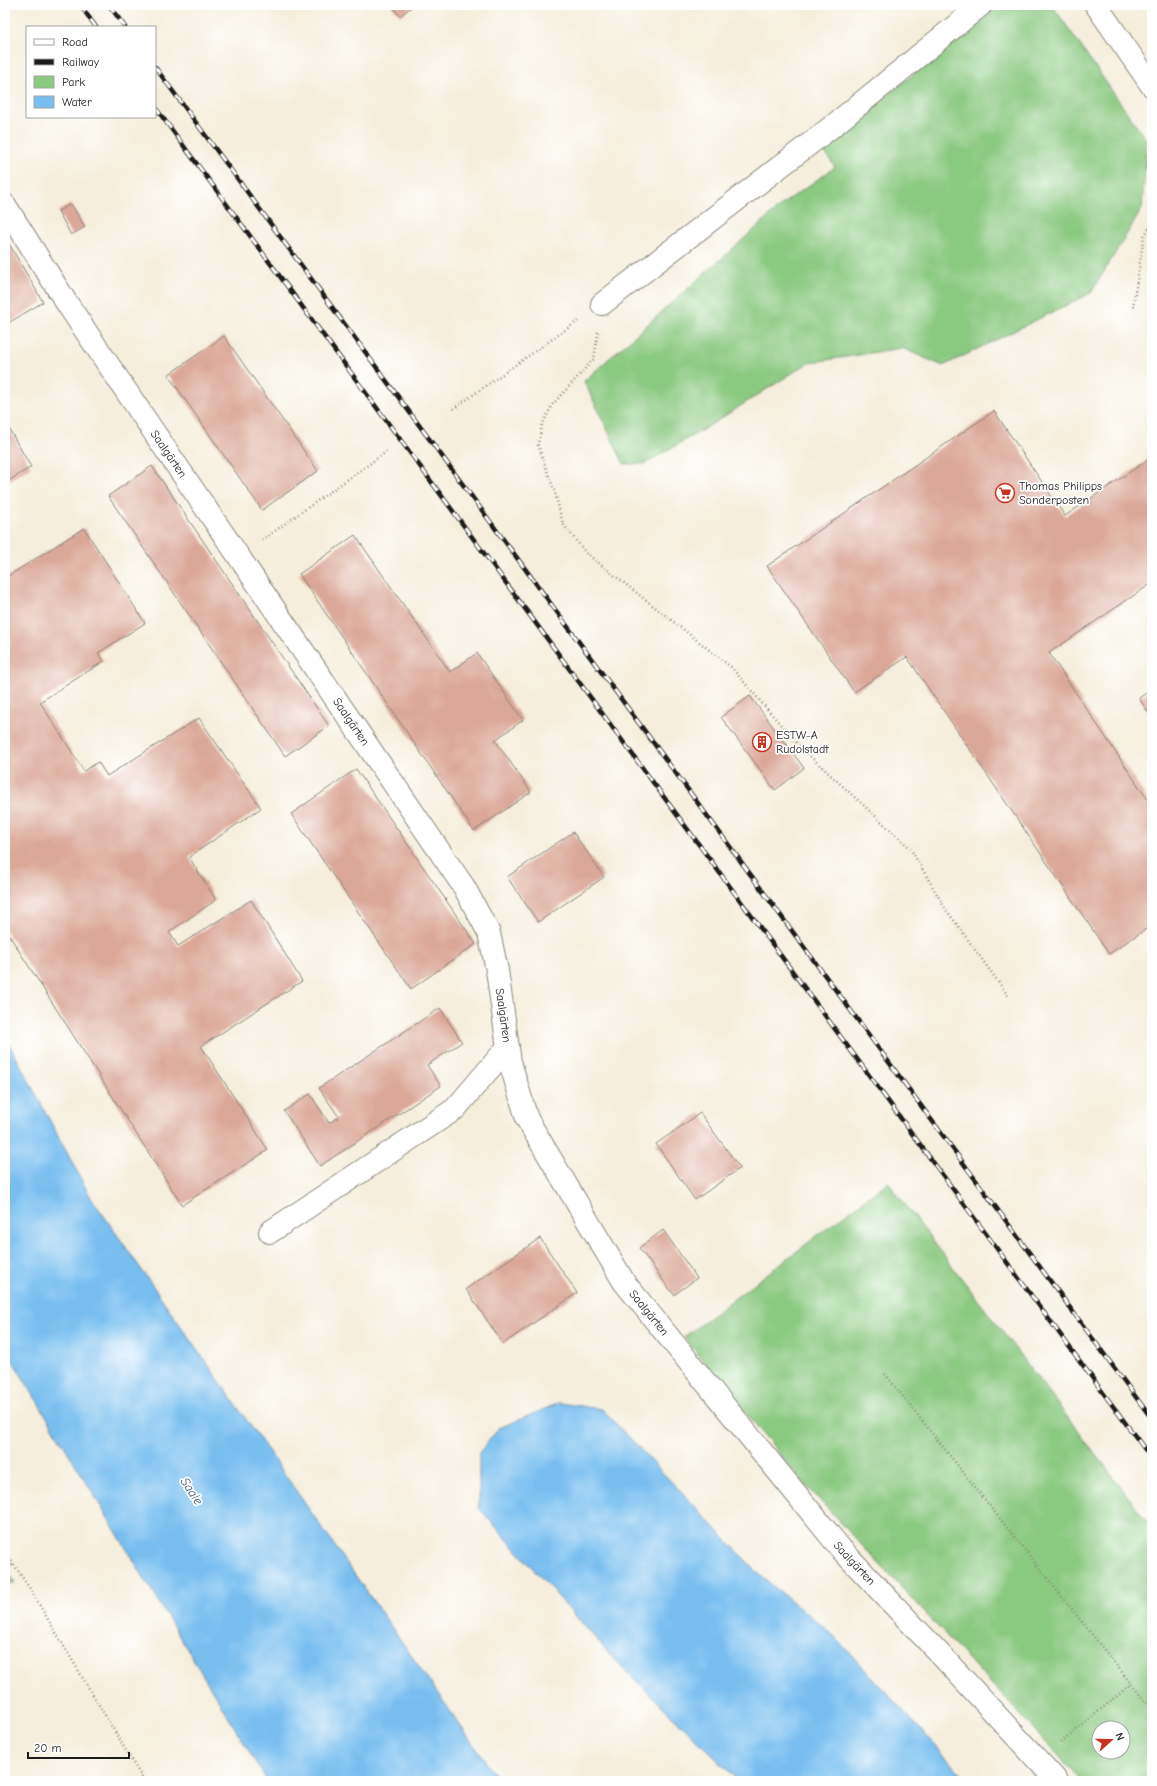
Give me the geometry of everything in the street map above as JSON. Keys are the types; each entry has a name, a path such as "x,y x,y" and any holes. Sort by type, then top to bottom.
{"street":[{"path":"602,304 834,124 981,5"},
{"path":"1096,5 1152,86"},
{"name":"Saalgärten","path":"5,205 71,308 464,886 490,933 497,970 510,1062 527,1119 624,1282 840,1549 1057,1781"},
{"path":"270,1232 455,1110 508,1047"}],"path":[{"path":"1133,307 1144,236 1152,224"},
{"path":"453,409 602,304"},
{"path":"602,304 594,359 553,404 542,425 538,445 555,493 563,524 586,552 731,667 799,746 910,848 945,908 1008,997"},
{"path":"240,557 389,450"},
{"path":"885,1374 1152,1710"},
{"path":"5,1551 30,1589 144,1781"},
{"path":"5,1570 14,1564"},
{"path":"1039,1762 1131,1684"}],"green space":[{"path":"1002,5 1052,5 1147,141 1142,209 1091,293 943,366 902,348 808,363 709,426 644,464 624,464 584,381 784,203 835,167 821,147"},
{"path":"888,1182 1152,1528 1152,1781 1082,1781 800,1479 684,1337"},
{"path":"5,1567 15,1582 5,1588"}],"water":[{"name":"Saale","path":"5,1036 90,1196 499,1781 267,1781 5,1348"},
{"path":"559,1403 602,1409 761,1576 832,1634 968,1781 739,1781 614,1659 479,1508 479,1453 499,1428"}],"building":[{"path":"391,5 414,5 400,16"},
{"path":"71,204 85,227 71,235 58,211"},
{"path":"5,237 43,302 5,325"},
{"path":"224,336 318,471 262,510 168,375"},
{"path":"994,411 1065,516 1152,457 1152,583 1049,653 1152,806 1152,925 1109,954 907,657 854,692 767,566"},
{"path":"5,422 31,467 5,483"},
{"path":"152,466 329,726 285,756 108,496"},
{"path":"84,528 145,623 98,653 104,661 40,702 84,771 98,762 107,776 199,718 261,808 189,857 216,900 169,932 178,946 251,900 302,981 201,1046 268,1150 182,1205 5,929 5,578"},
{"path":"355,535 450,672 477,653 523,720 495,740 531,792 474,831 299,574"},
{"path":"1152,689 1152,718 1139,698"},
{"name":"ESTW-A Rudolstadt","path":"750,696 804,768 775,790 721,717"},
{"path":"356,769 476,944 411,989 291,814"},
{"path":"573,832 604,877 538,922 507,877"},
{"path":"440,1008 462,1042 427,1065 441,1086 320,1166 284,1111 310,1094 329,1123 339,1117 319,1088"},
{"path":"700,1113 740,1168 695,1200 656,1144"},
{"path":"663,1230 697,1278 674,1295 639,1248"},
{"path":"540,1238 577,1293 503,1344 466,1289"}],"railway":[{"path":"80,5 95,26"},
{"path":"109,5 124,26"},
{"path":"156,68 1152,1419"},
{"path":"156,108 1152,1459"}],"place":[{"name":"Thomas Philipps Sonderposten","path":"1005,493"},
{"name":"ESTW-A Rudolstadt","path":"762,742"}]}
